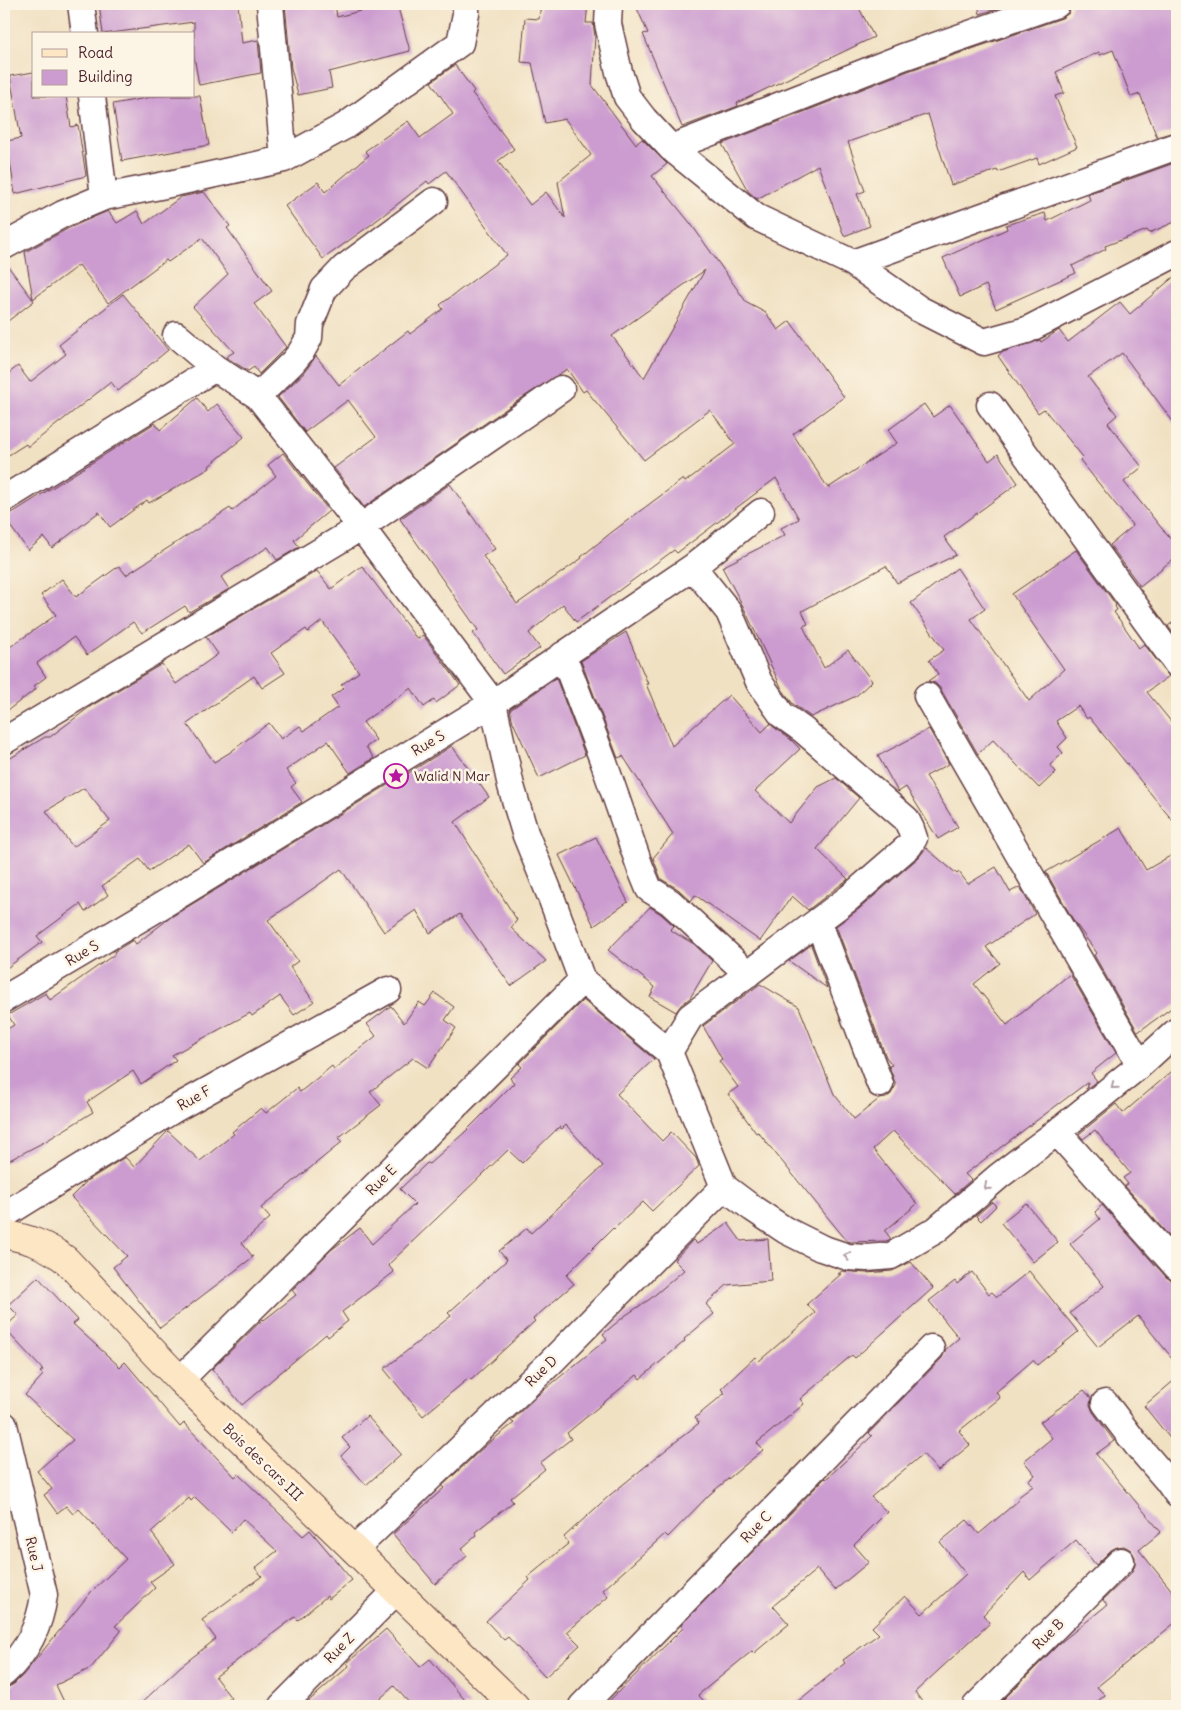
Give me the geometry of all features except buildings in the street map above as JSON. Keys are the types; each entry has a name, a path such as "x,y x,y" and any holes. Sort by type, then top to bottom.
{"street":[{"path":"81,4 85,32"},
{"path":"270,4 284,159"},
{"path":"4,246 63,214 104,197 284,159 352,121 460,43 466,14 466,4"},
{"path":"609,4 608,24 627,97 671,148 756,217 853,263 919,309 984,342 1027,330 1177,253"},
{"path":"671,148 903,56 1057,4"},
{"path":"92,98 104,197"},
{"path":"853,263 1177,146"},
{"path":"258,396 301,352 309,338 310,324 324,289 344,268 434,201"},
{"path":"176,335 214,368 258,396 361,527 493,703 511,786 526,833 582,980 669,1052 724,1187 752,1208 779,1226 820,1248 848,1257 891,1256 936,1230 1000,1176 1140,1065 1177,1031"},
{"path":"4,499 214,368"},
{"path":"4,741 361,527 562,389"},
{"path":"990,405 1177,664"},
{"name":"Rue S","path":"4,999 493,703 694,567 761,512"},
{"path":"669,1052 690,1017 849,898 909,846 914,838 906,819 803,730 782,715 759,682 728,612 694,567"},
{"path":"563,655 604,763 640,867 650,889 670,902 748,974"},
{"path":"927,696 1140,1065"},
{"path":"818,921 880,1084"},
{"name":"Rue E","path":"180,1380 582,980"},
{"name":"Rue F","path":"4,1215 173,1110 388,990"},
{"path":"1057,1132 1177,1267"},
{"name":"Rue D","path":"354,1550 550,1364 724,1187"},
{"name":"Bois des cars III","path":"4,1234 28,1239 51,1249 66,1260 180,1380 515,1706"},
{"name":"Rue C","path":"582,1706 931,1348"},
{"path":"1105,1403 1177,1494"},
{"name":"Rue J","path":"4,1424 44,1595 41,1614 33,1636 22,1654 4,1673"},
{"name":"Rue B","path":"976,1706 1121,1561"},
{"name":"Rue Z","path":"282,1706 397,1590"}],"place":[{"name":"Walid N Mar","path":"396,776"}]}
